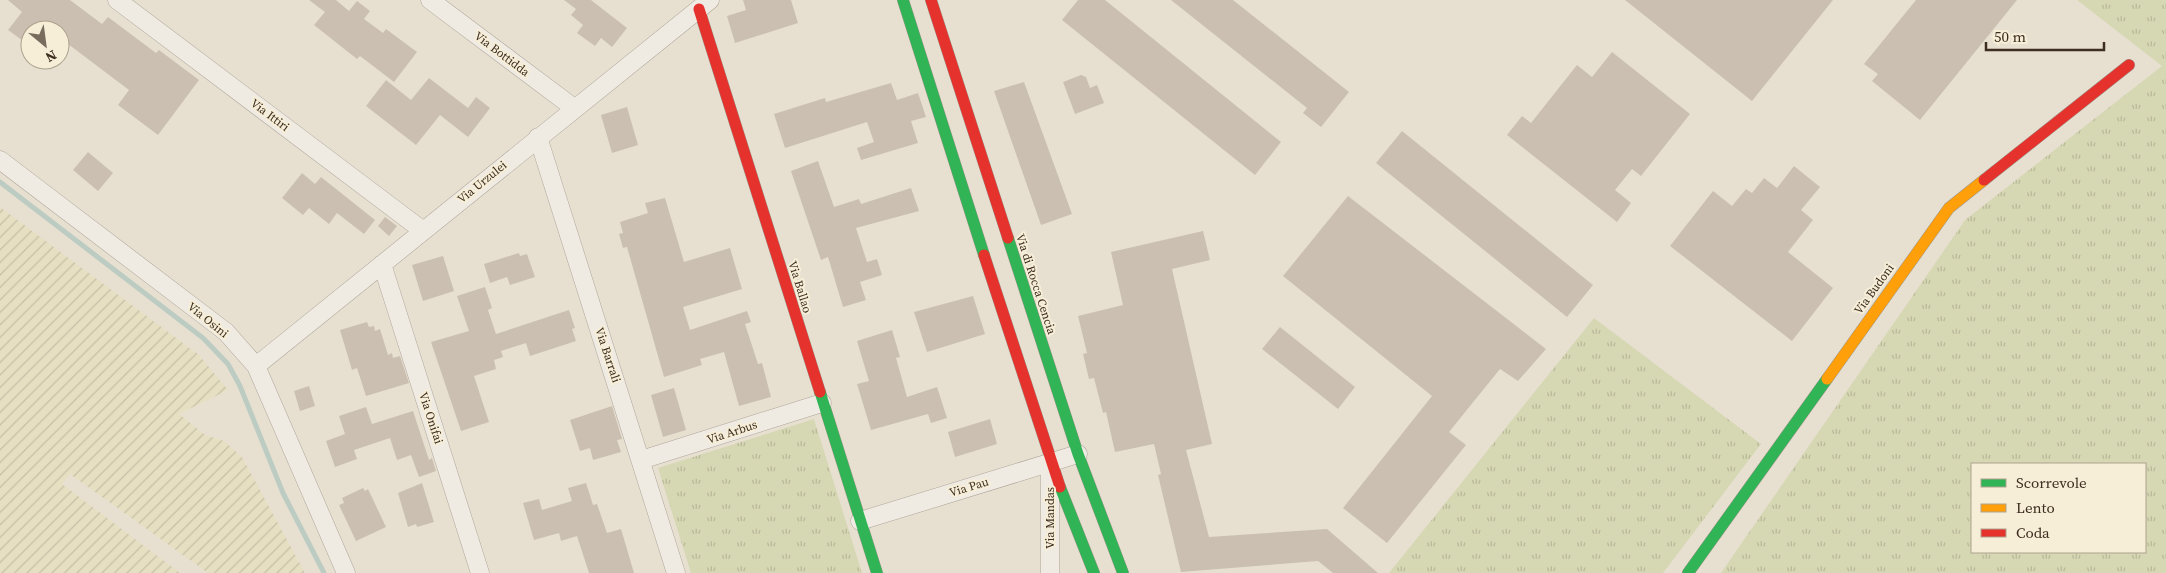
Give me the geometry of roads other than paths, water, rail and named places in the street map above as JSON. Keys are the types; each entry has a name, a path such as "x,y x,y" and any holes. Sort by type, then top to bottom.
{"street":[{"name":"Via Ittiri","path":"117,0 422,230"},
{"name":"Via Bottidda","path":"430,0 574,108"},
{"path":"902,0 1050,462 1094,573"},
{"name":"Via di Rocca Cencia","path":"931,0 1078,454 1123,573"},
{"name":"Via Urzulei","path":"256,366 422,230 704,5"},
{"name":"Via Ballao","path":"704,5 822,403 877,573"},
{"name":"Via Budoni","path":"1688,573 1949,208 2129,64"},
{"name":"Via Barrali","path":"538,137 642,460 676,573"},
{"name":"Via Osini","path":"0,160 226,332 256,366 346,573"},
{"name":"Via Onifai","path":"382,264 480,573"},
{"path":"995,289 1021,280"},
{"name":"Via Arbus","path":"642,460 822,403"},
{"name":"Via Pau","path":"860,521 1078,454"},
{"name":"Via Mandas","path":"1050,462 1050,573"}],"waterway":[{"path":"0,182 203,338 228,364 240,386 283,493 324,573"}]}
